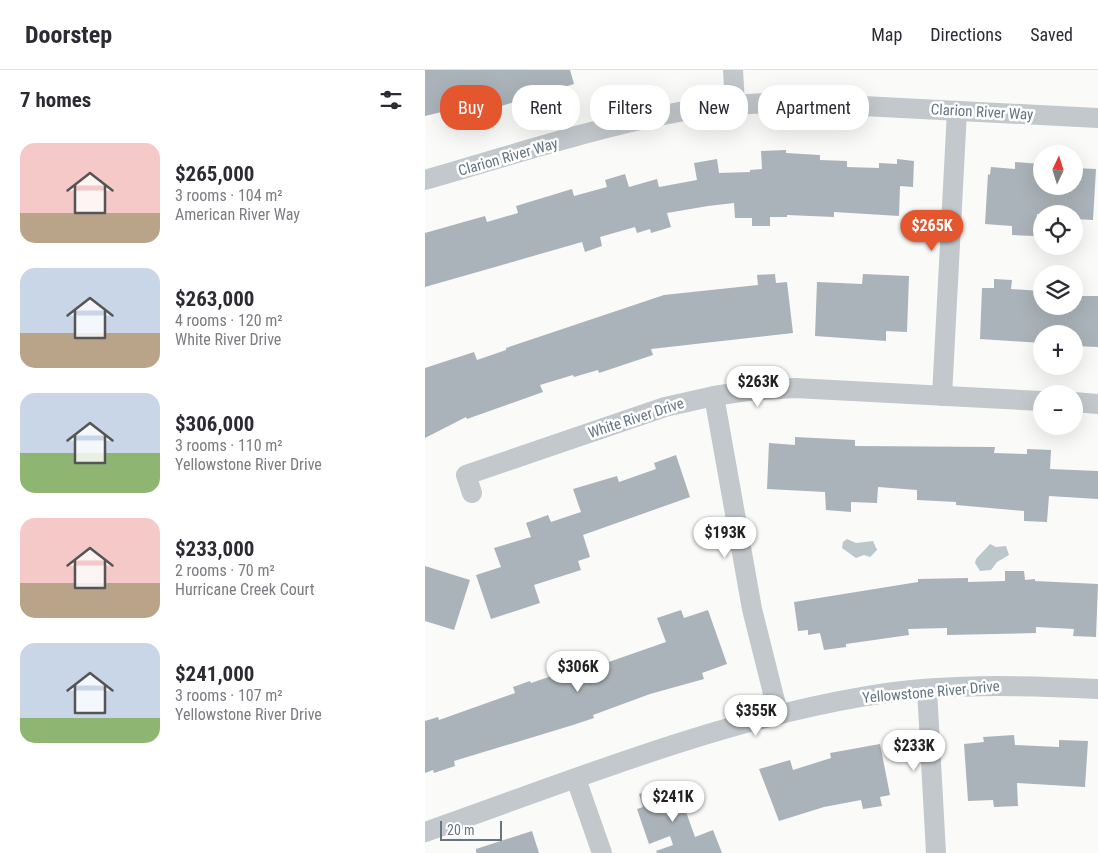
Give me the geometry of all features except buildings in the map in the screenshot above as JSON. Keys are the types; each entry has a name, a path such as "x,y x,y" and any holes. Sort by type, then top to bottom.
{"street":[{"path":"733,70 734,85"},
{"name":"Clarion River Way","path":"748,103 785,102 1098,118"},
{"path":"943,396 957,111"},
{"name":"Clarion River Way","path":"425,180 623,124 680,112"},
{"name":"White River Drive","path":"472,493 466,475 665,407 714,396 795,388 1033,401"},
{"path":"714,396 752,609 778,713"},
{"path":"1083,403 1098,404"},
{"name":"Yellowstone River Drive","path":"425,832 716,730 778,713 862,696 927,689 1019,685 1098,689"},
{"path":"927,689 936,853"},
{"path":"576,779 602,853"}],"shaded area":[{"path":"847,539 856,543 873,541 877,550 870,557 864,555 856,558 842,548 843,542"},
{"path":"990,544 996,547 1006,546 1009,555 997,562 991,570 980,571 975,563 976,559"}]}
